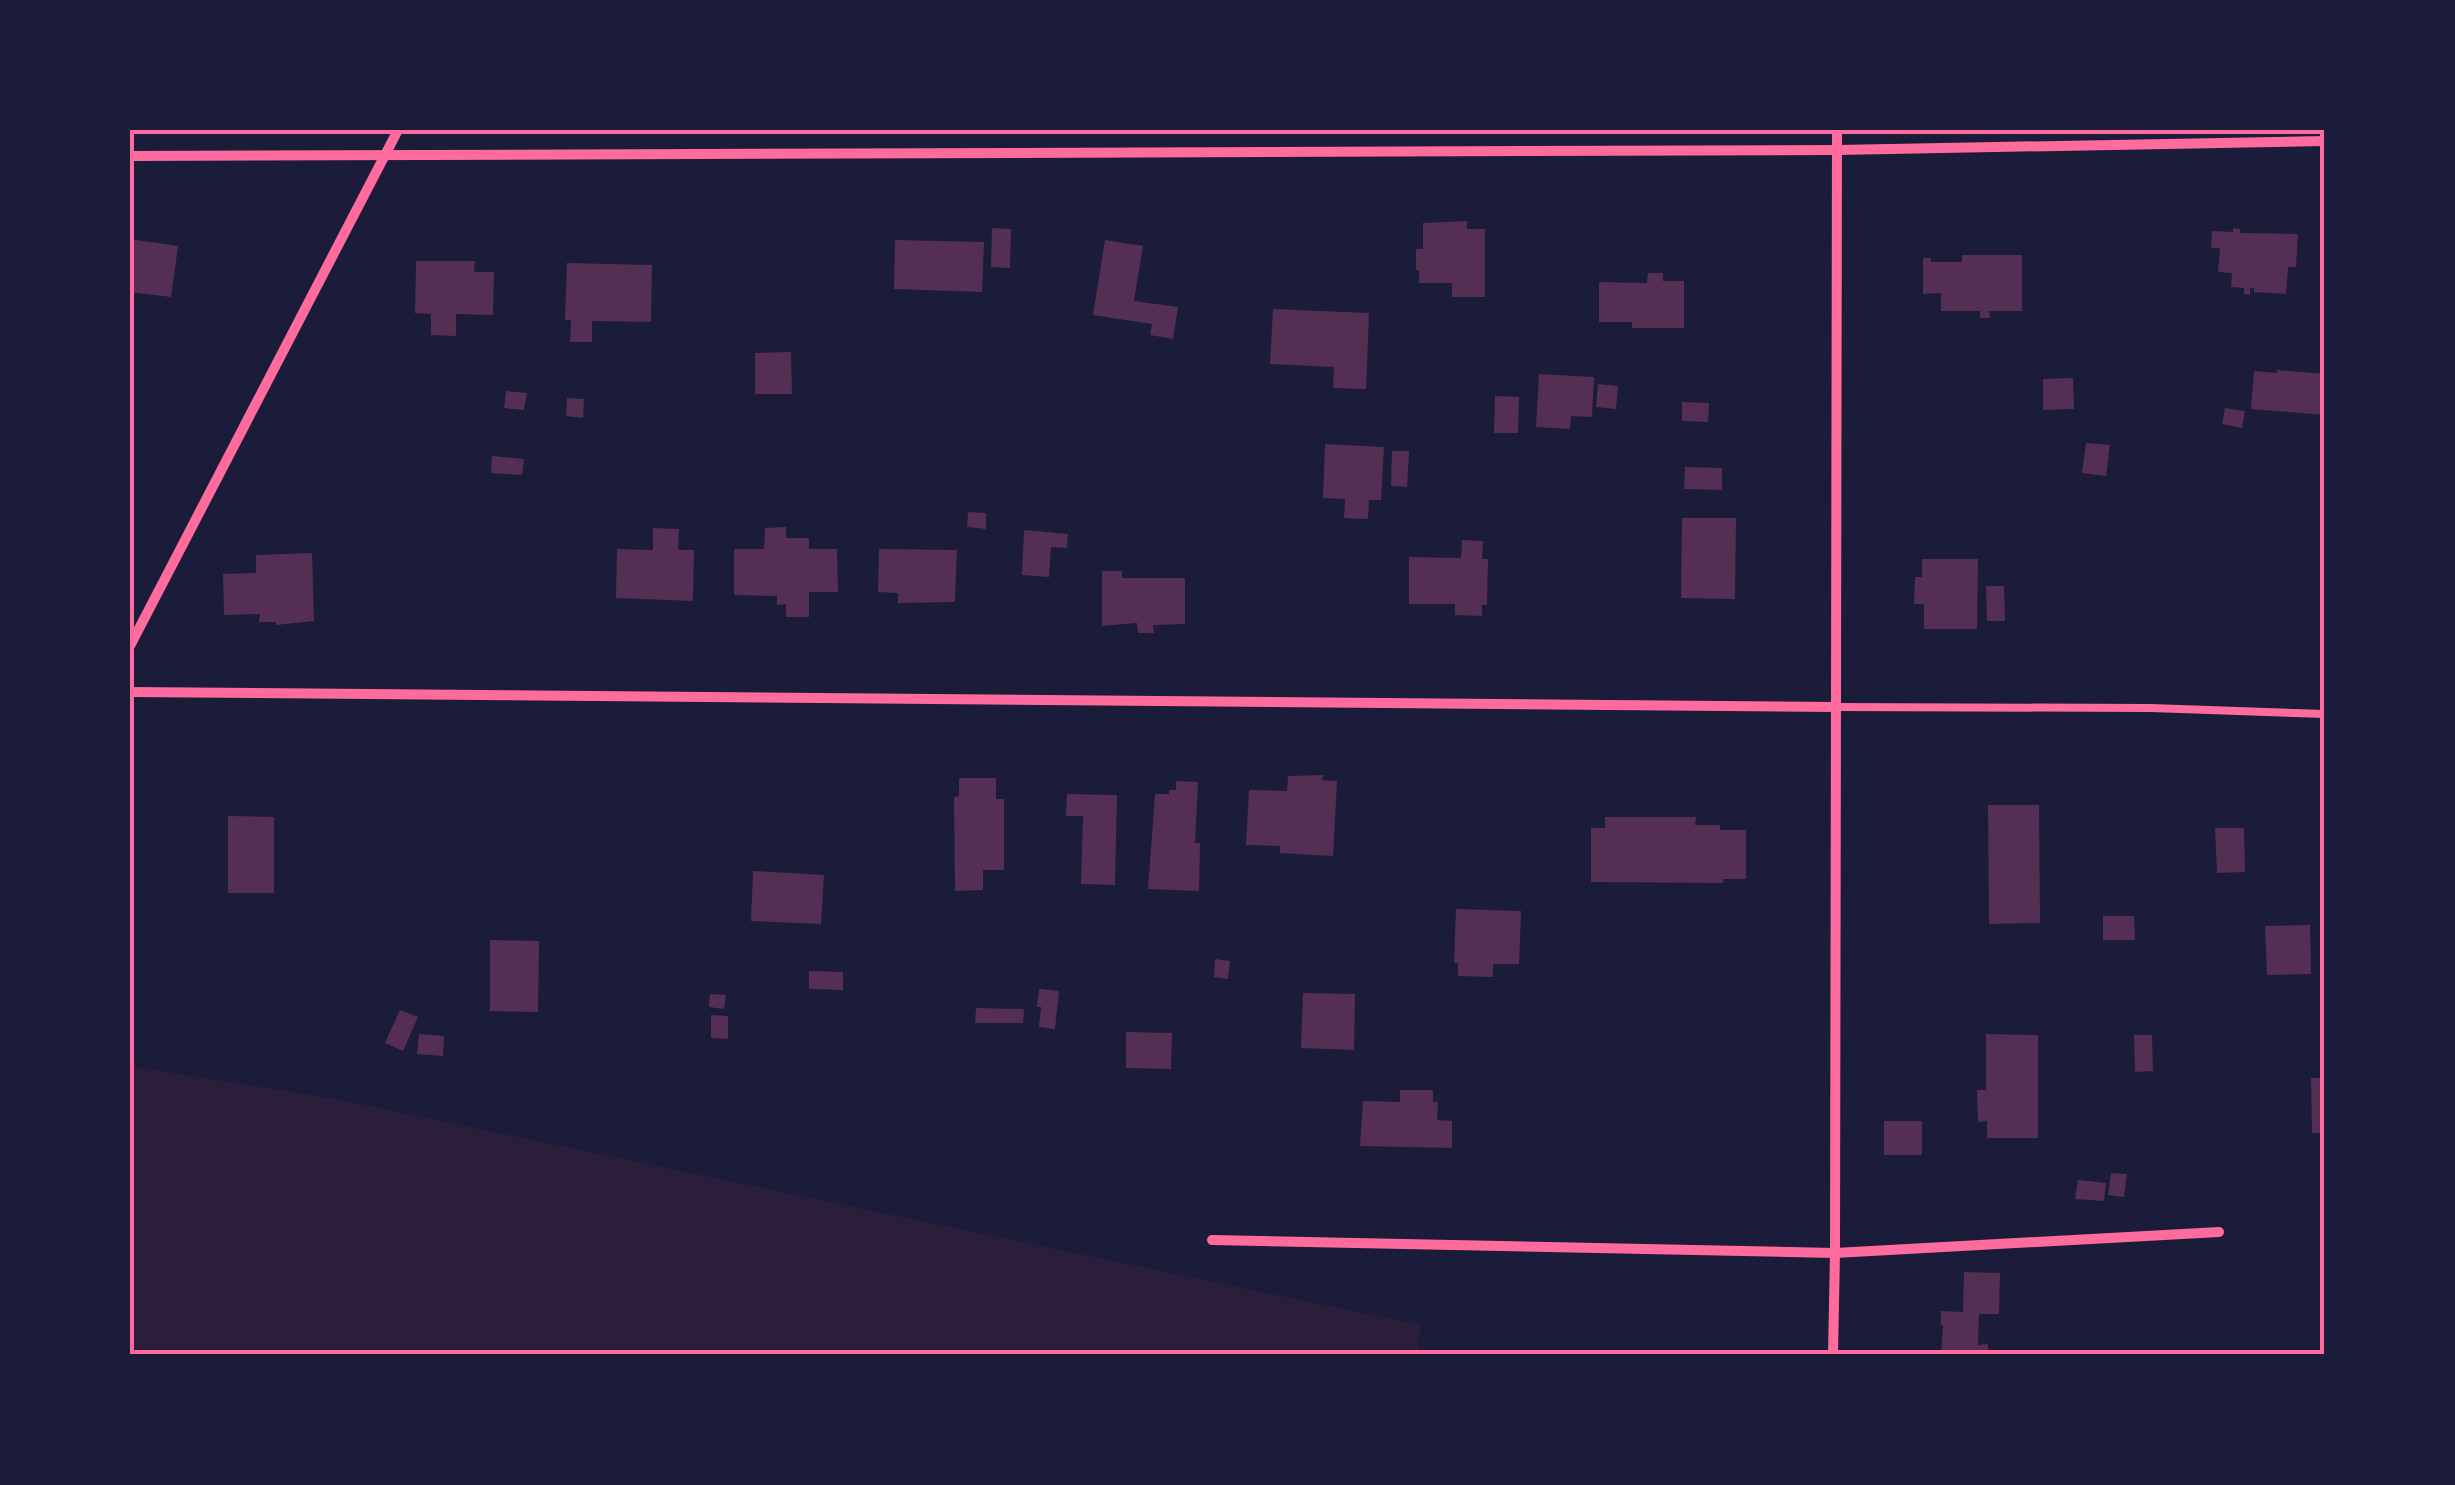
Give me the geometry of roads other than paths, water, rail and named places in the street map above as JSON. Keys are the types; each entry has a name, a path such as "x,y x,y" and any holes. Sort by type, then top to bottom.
{"street":[{"path":"130,646 398,130"},
{"path":"1833,1355 1837,130"},
{"path":"130,156 1837,150 2325,141"},
{"path":"130,692 1835,708"},
{"path":"1212,1240 1835,1253 2219,1232"}],"lane":[{"path":"1835,708 2151,708 2325,714"}]}
